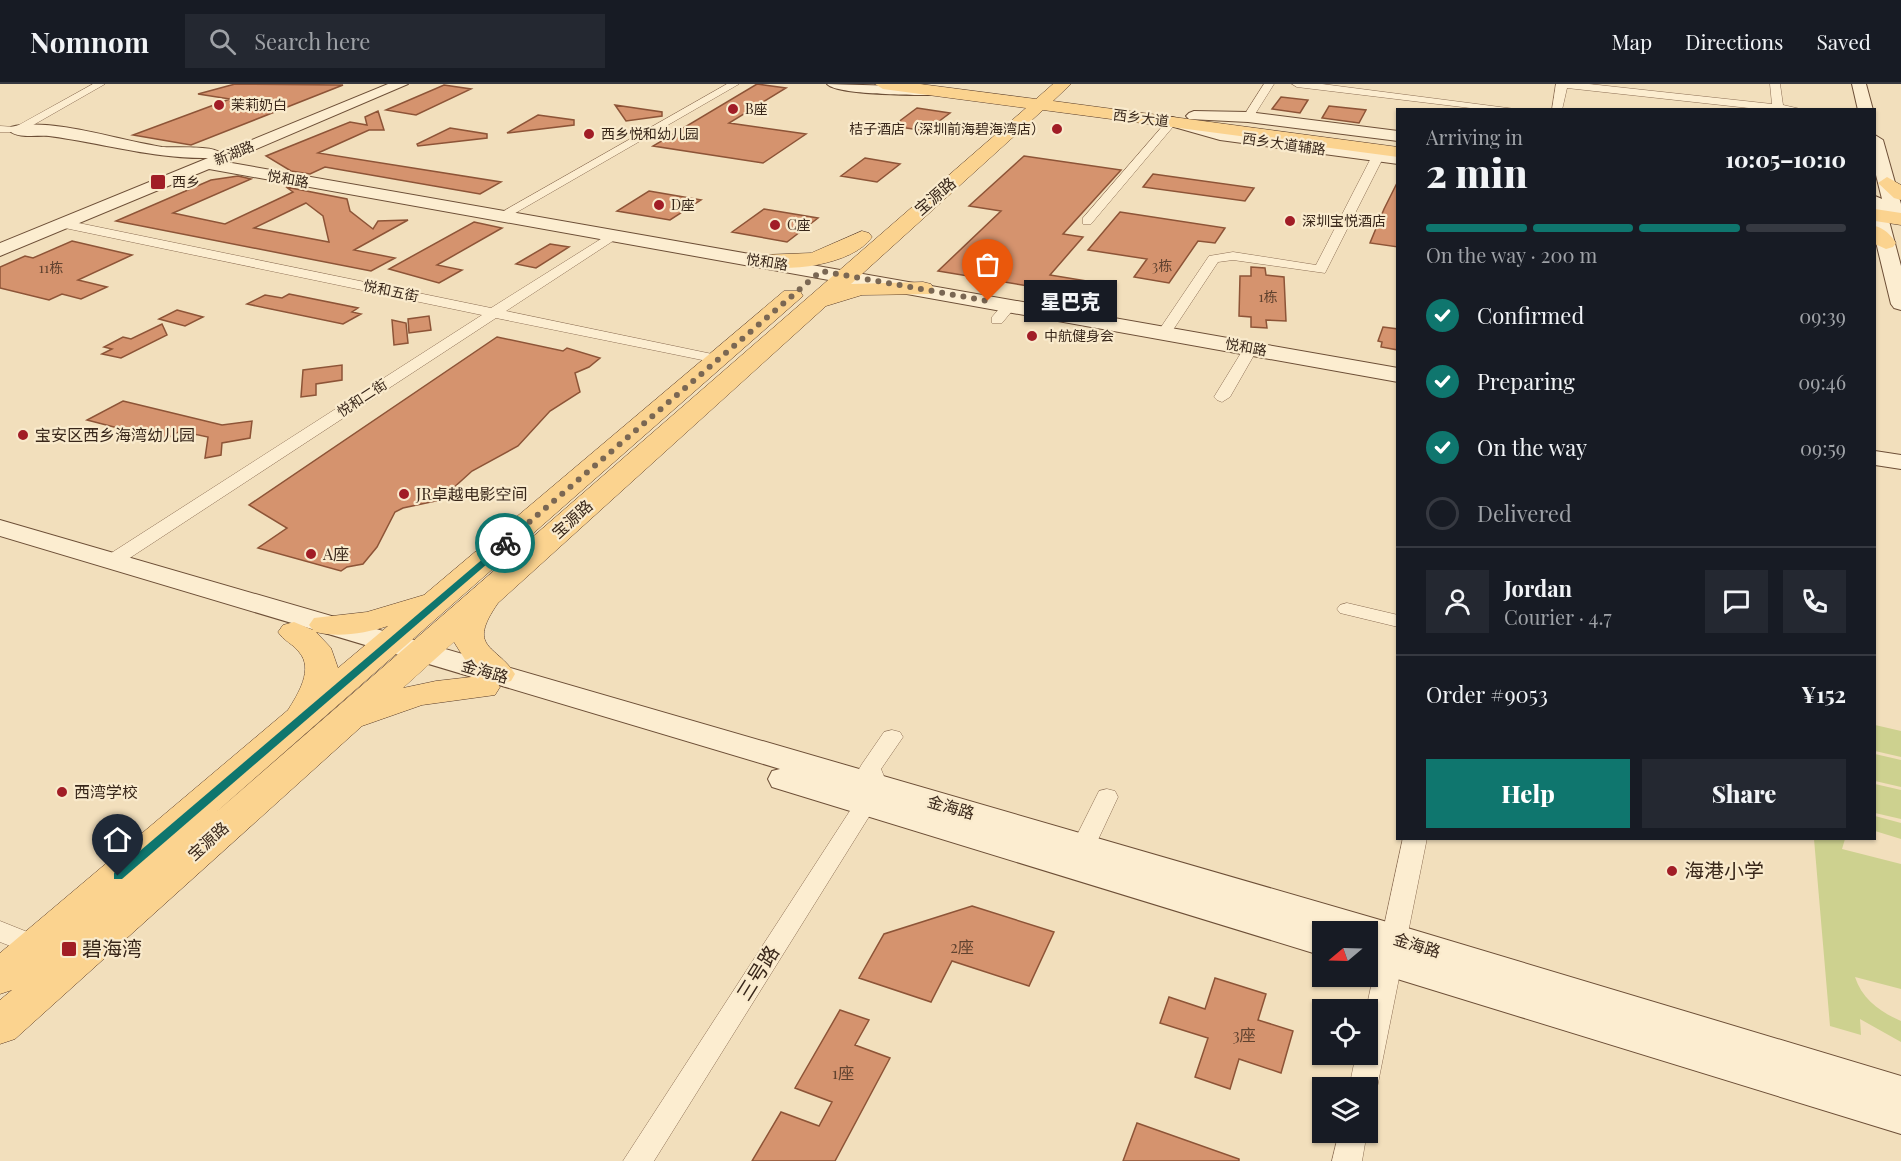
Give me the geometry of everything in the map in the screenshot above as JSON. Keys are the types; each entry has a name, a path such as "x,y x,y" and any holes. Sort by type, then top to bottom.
{"main road":[{"path":"992,84 1030,94"},
{"name":"西乡大道","path":"883,87 947,86 1030,94 1128,112 1190,116 1396,143"},
{"path":"947,86 986,108 995,126 1128,112"},
{"path":"883,87 977,104"},
{"path":"1073,88 1248,117"},
{"path":"1073,88 1128,112"},
{"name":"宝源路","path":"0,1026 313,728 397,654 499,584 796,307 1030,94 1073,88"},
{"name":"西乡大道","path":"1128,112 1169,125 1396,152"},
{"path":"1073,116 1169,125 1220,135"},
{"path":"760,261 792,263 818,260 872,240 875,262 880,273 887,278 922,289"},
{"path":"760,261 783,269 793,278 796,307 860,288 922,289"},
{"name":"宝源路","path":"397,654 457,585 717,359 796,307"},
{"path":"294,632 316,648 322,664 313,728 358,717 396,701 439,689 491,681 469,638 471,623 478,607 499,584"},
{"path":"325,625 357,624 394,615 425,603 457,585"},
{"name":"宝源路","path":"0,977 36,946 313,728"}],"street":[{"path":"0,129 17,130 100,84"},
{"name":"新湖路","path":"0,250 383,84"},
{"name":"新湖路","path":"0,240 166,172 210,159 401,84"},
{"path":"501,216 734,84"},
{"path":"834,84 883,87"},
{"path":"1248,117 1269,84"},
{"path":"1297,84 1501,108"},
{"path":"1414,98 1420,84"},
{"path":"1557,108 1562,84 1778,108 1775,84"},
{"path":"1845,84 1851,108"},
{"path":"1859,84 1865,108"},
{"name":"西乡大道辅路","path":"1190,116 1248,117 1396,136"},
{"path":"1087,221 1169,125"},
{"path":"17,130 24,136 161,160 165,164 166,172"},
{"name":"悦和路","path":"17,130 41,130 185,154 501,216 922,289 1004,312 1164,333 1396,375"},
{"name":"西乡大道辅路","path":"1220,135 1396,159"},
{"path":"1876,146 1901,304"},
{"path":"1164,333 1214,259 1233,256 1320,270 1378,156"},
{"name":"悦和五街","path":"64,224 717,359"},
{"name":"悦和二街","path":"112,561 612,236"},
{"path":"1222,397 1251,348"},
{"path":"1876,458 1901,462"},
{"name":"金海路","path":"0,528 325,625 397,654"},
{"name":"金海路","path":"0,543 294,632 397,654 491,681 1079,856 1901,1116"},
{"path":"1347,609 1396,621"},
{"path":"871,794 870,769 892,737"},
{"name":"三号路","path":"638,1161 871,794"},
{"path":"1079,856 1107,797"},
{"path":"1365,1077 1384,952 1414,840"},
{"name":"金海路","path":"1079,856 1312,938"},
{"path":"0,931 36,946"},
{"name":"金海路","path":"1384,952 1901,1093"},
{"path":"1347,1161 1351,1143"}],"green space":[{"path":"1876,725 1901,731 1901,757 1876,751"},
{"path":"1876,754 1901,760 1901,787 1876,781"},
{"path":"1876,784 1901,790 1901,819 1876,813"},
{"path":"1876,816 1901,823 1901,839 1876,831"},
{"path":"1814,840 1845,840 1842,849 1901,864 1901,989 1855,977 1862,992 1873,1004 1901,1021 1901,1042 1860,1019 1861,1035 1830,1026"}],"building":[{"path":"235,84 343,85 191,145 133,135 230,99 198,94"},
{"path":"757,84 786,88 729,123 806,134 763,163 653,146"},
{"path":"444,85 471,89 416,115 386,110"},
{"path":"1281,97 1308,100 1300,113 1272,109"},
{"path":"615,105 662,112 662,116 626,121"},
{"path":"1329,106 1366,110 1359,123 1322,118"},
{"path":"917,108 950,113 926,131 893,126"},
{"path":"378,111 384,130 369,130 318,153 501,182 480,194 325,167 310,174 291,171 266,156 350,122 367,125 365,117"},
{"path":"538,115 574,120 574,125 507,133"},
{"path":"450,128 487,134 487,138 418,146 417,144"},
{"path":"1024,156 1121,170 1063,234 1083,237 1050,275 1093,282 1083,295 938,271 1001,211 969,206"},
{"path":"865,158 900,164 877,182 841,176"},
{"path":"1153,174 1254,188 1245,201 1143,187"},
{"path":"238,176 251,179 173,213 225,224 293,192 286,187 347,199 350,211 373,229 378,221 408,220 354,250 395,258 371,271 116,221 211,180","holes":["306,203 323,216 329,242 254,228"]},
{"path":"1396,185 1396,247 1370,243"},
{"name":"D座","path":"649,191 701,200 670,220 617,211"},
{"name":"C座","path":"764,209 818,218 787,242 732,232"},
{"path":"1120,212 1225,228 1215,243 1198,241 1169,283 1134,277 1147,259 1088,250"},
{"path":"474,222 502,228 437,265 462,270 439,283 389,269"},
{"path":"72,241 132,255 78,280 107,287 81,299 62,294 49,300 0,288 0,267 25,256 33,258"},
{"path":"550,244 569,247 536,268 516,264"},
{"path":"1251,267 1265,268 1266,275 1284,277 1286,321 1266,320 1267,328 1251,327 1251,317 1239,316 1240,276 1251,276"},
{"path":"289,294 358,308 352,312 361,314 343,324 247,304 265,295 282,298"},
{"path":"177,310 203,317 185,326 159,319"},
{"path":"429,316 431,330 409,333 408,319"},
{"path":"392,320 406,323 408,343 394,345"},
{"path":"162,324 167,335 121,358 102,354 112,349 104,347 123,337 131,339"},
{"path":"1383,327 1396,329 1396,350 1381,347 1382,342 1378,341"},
{"path":"497,337 563,351 567,348 600,358 589,367 575,373 580,392 550,411 518,446 472,471 440,500 403,508 395,512 377,547 363,564 347,567 341,571 258,548 287,528 249,505"},
{"path":"342,365 342,380 316,384 316,395 301,397 303,370"},
{"path":"123,401 222,425 252,421 250,438 222,443 221,455 205,458 208,437 180,431 164,440 87,420"},
{"path":"972,906 1054,932 1029,986 952,961 931,1002 859,978 884,934"},
{"path":"1215,978 1266,994 1258,1020 1293,1031 1281,1073 1239,1059 1230,1089 1195,1077 1208,1038 1160,1023 1169,997 1205,1009"},
{"path":"840,1010 869,1020 855,1045 890,1058 835,1161 752,1161 781,1112 819,1126 832,1102 795,1088"},
{"path":"1137,1123 1239,1159 1239,1161 1123,1161"}],"way so far":[{"path":"505,543 821,271 988,301"}],"place":[{"name":"茉莉奶白","path":"219,105"},
{"name":"B座","path":"733,109"},
{"name":"桔子酒店（深圳前海碧海湾店）","path":"1057,129"},
{"name":"西乡悦和幼儿园","path":"589,134"},
{"name":"西乡","path":"158,182"},
{"name":"D座","path":"659,205"},
{"name":"深圳宝悦酒店","path":"1290,221"},
{"name":"C座","path":"775,225"},
{"name":"星巴克","path":"988,301"},
{"name":"中航健身会","path":"1032,336"},
{"name":"宝安区西乡海湾幼儿园","path":"23,435"},
{"name":"JR卓越电影空间","path":"404,494"},
{"name":"A座","path":"311,554"},
{"name":"西湾学校","path":"62,792"},
{"name":"海港小学","path":"1672,871"},
{"name":"碧海湾","path":"69,949"}],"route":[{"path":"118,876 505,543"}]}
